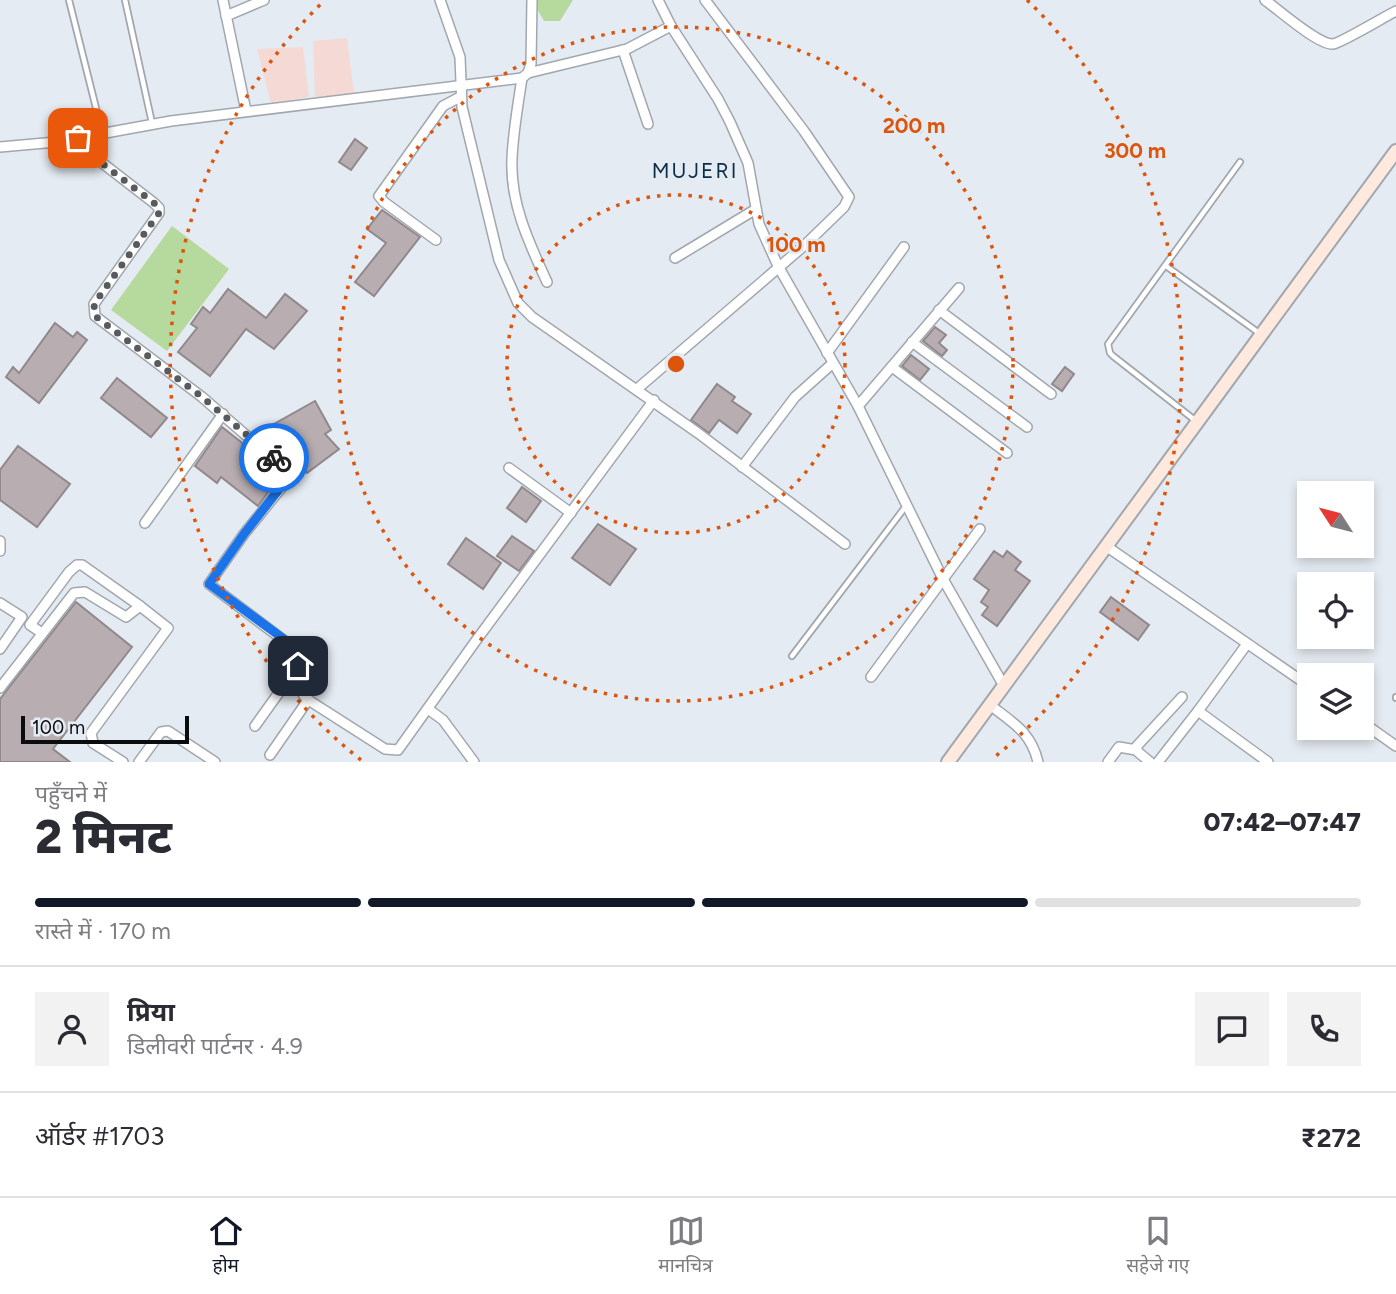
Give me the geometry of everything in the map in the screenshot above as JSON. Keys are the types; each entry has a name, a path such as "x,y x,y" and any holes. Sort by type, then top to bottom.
{"street":[{"path":"223,0 246,111"},
{"path":"226,16 264,0"},
{"path":"440,0 460,57 460,91 499,260 518,303 532,317 654,400 845,544"},
{"path":"533,0 533,49 525,76 512,159 512,177 524,231 547,282"},
{"path":"659,0 671,26 730,121 748,163 764,237 778,266 858,406 943,579 1004,686"},
{"path":"637,389 806,244 844,207 849,197 804,131 705,0"},
{"path":"1265,0 1314,36 1330,44 1342,41 1396,11"},
{"path":"0,147 78,138 102,132 246,111 460,91 623,50 671,26"},
{"path":"623,50 648,124"},
{"path":"436,240 383,202 379,196 443,106 460,91"},
{"path":"78,138 95,158 159,208 159,213 94,304 95,316 223,414 284,466 288,475 286,482 244,534 209,584 300,651 303,657 255,726"},
{"path":"948,762 1396,151"},
{"path":"675,258 756,209"},
{"path":"827,353 904,247"},
{"path":"858,406 959,288"},
{"path":"939,310 1051,394"},
{"path":"912,342 1027,427"},
{"path":"742,467 794,397 833,363"},
{"path":"892,367 1007,453"},
{"path":"291,676 308,700 389,751 401,747 654,400"},
{"path":"145,523 223,414"},
{"path":"509,468 571,513"},
{"path":"871,677 980,529"},
{"path":"0,541 0,551"},
{"path":"1106,546 1297,678"},
{"path":"42,634 30,625 77,565 90,569 168,628 91,733 93,743 119,761"},
{"path":"0,688 71,596 78,591 85,592 126,617 140,606"},
{"path":"0,603 22,617 0,649"},
{"path":"1158,762 1247,644"},
{"path":"1136,750 1138,744 1182,697"},
{"path":"270,755 308,700"},
{"path":"990,705 1028,737 1035,748 1038,762"},
{"path":"428,709 443,720 474,762"},
{"path":"1199,711 1268,762"},
{"path":"1374,730 1396,746"},
{"path":"139,762 161,732 168,731 215,762"},
{"path":"1108,762 1119,747 1136,750 1146,761"}],"lane":[{"path":"69,0 102,132"},
{"path":"125,0 152,124"},
{"path":"1196,421 1113,356 1108,349 1111,338 1240,162"},
{"path":"1166,266 1260,334"},
{"path":"792,656 907,505"}],"shaded area":[{"path":"347,38 354,93 315,99 313,41"},
{"path":"303,47 309,97 271,103 257,49"}],"green space":[{"path":"532,0 573,0 560,21 544,21"},
{"path":"172,226 229,269 167,351 111,310"}],"building":[{"path":"355,139 367,148 351,170 339,162"},
{"path":"382,210 420,237 374,296 355,282 386,243 367,229"},
{"path":"228,289 266,318 285,294 307,311 274,349 246,329 210,376 178,352 197,328 191,324 203,307 210,313"},
{"path":"55,323 73,337 77,332 87,340 39,403 6,377 13,367 19,373"},
{"path":"935,327 946,335 939,343 947,350 942,356 923,341"},
{"path":"911,355 929,369 920,380 902,366"},
{"path":"1065,367 1074,374 1062,391 1052,384"},
{"path":"117,378 167,418 151,437 101,398"},
{"path":"717,384 735,397 732,401 751,414 737,433 719,420 709,433 691,420"},
{"path":"315,401 331,430 325,434 339,449 307,473 258,433"},
{"path":"222,427 246,446 241,452 279,477 258,506 221,477 217,483 195,466"},
{"path":"18,446 70,484 37,527 0,500 0,470"},
{"path":"522,487 541,501 526,522 507,508"},
{"path":"598,524 636,549 610,585 572,558"},
{"path":"512,536 534,551 519,571 497,556"},
{"path":"466,538 501,563 483,589 448,564"},
{"path":"994,551 1003,557 1007,551 1021,562 1015,570 1030,581 997,626 982,615 988,607 981,602 989,590 974,579"},
{"path":"1111,597 1149,625 1138,640 1100,612"},
{"path":"76,602 132,647 53,749 70,762 0,762 0,699"}],"way so far":[{"path":"78,138 95,158 159,208 158,217 94,304 95,316 202,397 274,458"}],"district":[{"name":"MUJERI","path":"695,170"}],"route":[{"path":"274,458 288,471 286,482 244,534 209,584 300,651 303,657 298,666"}]}
